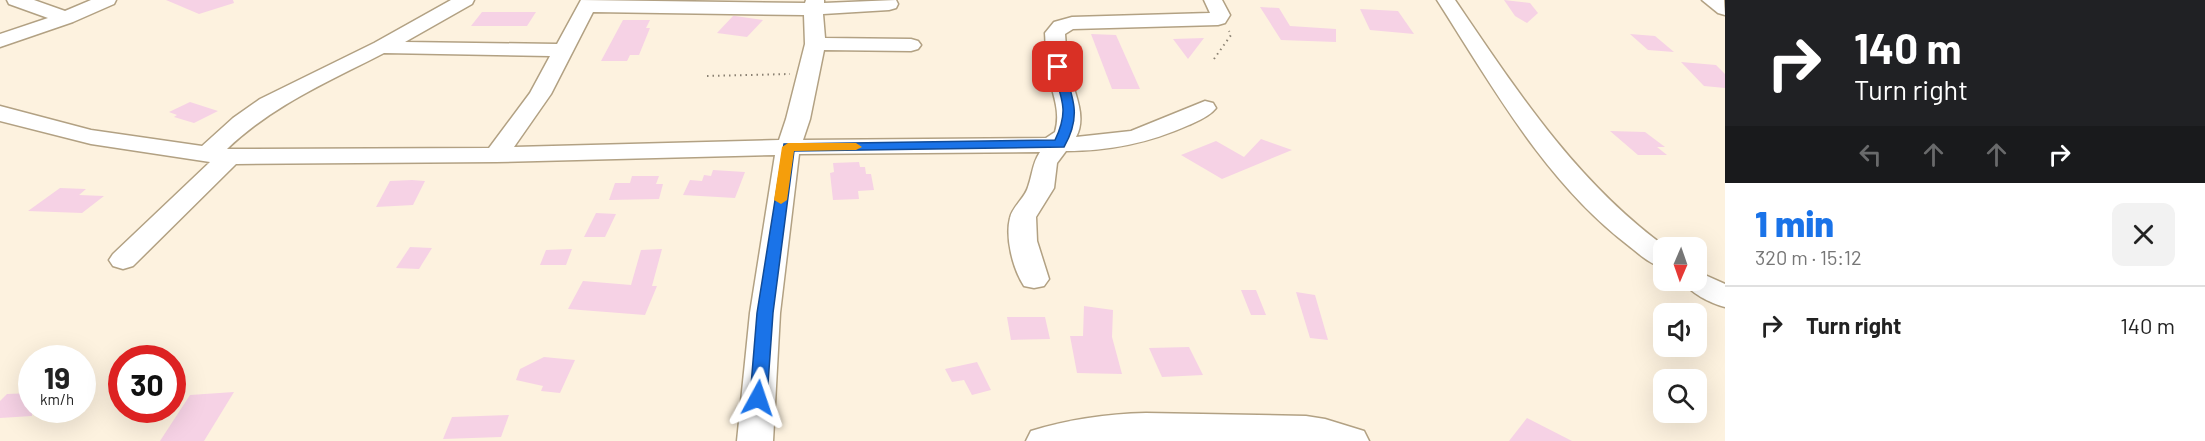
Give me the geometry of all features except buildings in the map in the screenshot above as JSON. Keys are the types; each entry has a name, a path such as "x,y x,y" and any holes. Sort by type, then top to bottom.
{"street":[{"path":"16,0 66,18"},
{"path":"0,41 66,18 108,0"},
{"path":"123,260 219,155 242,123 268,104 381,47 465,0"},
{"path":"1446,0 1567,174 1637,241 1653,252"},
{"path":"1711,0 1725,9"},
{"path":"496,154 540,94 588,3 889,4"},
{"path":"755,441 765,313 788,147 810,74 815,44 814,4"},
{"path":"1034,279 1023,241 1023,217 1041,188 1045,163 1059,144 1069,123 1069,105 1058,67 1055,33 1060,26 1072,23 1216,10"},
{"path":"815,44 911,45"},
{"path":"381,47 563,50"},
{"path":"0,112 19,120 91,137 163,149 219,155 496,154 1112,143 1142,137 1167,128 1205,108"},
{"path":"1707,286 1725,297"},
{"path":"1044,441 1063,433 1102,428 1198,426 1325,432 1351,441"}],"path":[{"path":"1214,59 1231,35 1216,10"},
{"path":"707,76 810,74"}],"slow traffic":[{"path":"781,200 788,147 856,147"}],"route":[{"path":"758,398 765,313 788,147 1059,144 1063,141 1069,123 1069,105 1058,67"}]}
